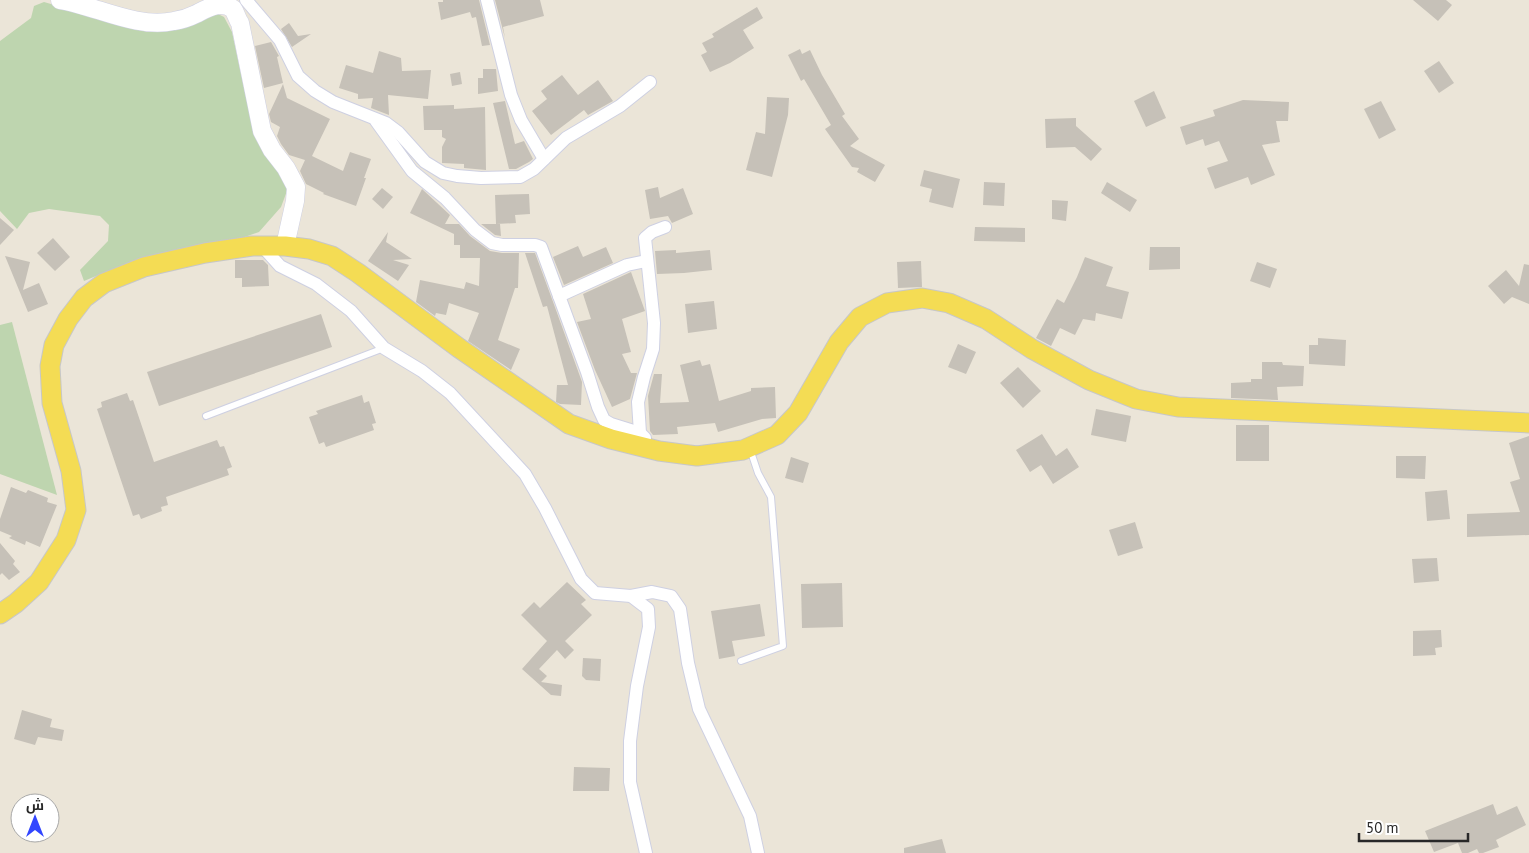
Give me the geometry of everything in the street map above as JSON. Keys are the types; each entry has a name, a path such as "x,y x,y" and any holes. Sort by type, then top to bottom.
{"main road":[{"path":"0,614 16,603 39,582 66,540 76,510 71,470 52,403 50,366 54,345 68,319 84,298 104,283 144,267 205,253 262,246 285,246 309,248 332,256 466,353 569,424 611,439 659,451 697,456 743,450 777,435 798,413 839,342 860,317 887,303 922,298 949,303 986,320 1032,349 1089,380 1136,399 1178,407 1529,423"}],"street":[{"path":"60,0 153,23 174,22 196,14 215,1 224,3 232,8 240,23 262,131 296,187 295,201 285,246"},
{"path":"246,0 280,40 298,76 303,81 333,102 386,123 398,132 425,162 443,173 481,178 520,177 534,169 566,138 620,106 650,82"},
{"path":"487,0 511,95 521,120 544,159"},
{"path":"375,119 412,171 445,198 476,230 492,243 502,245 535,245 540,247 604,420 611,424 640,432 659,451"},
{"path":"640,432 638,402 653,349 654,323 645,238 652,232 665,228"},
{"path":"262,246 280,266 316,284 351,311 384,348 422,371 450,393 525,474 545,508 581,579 595,593 632,596 652,592 672,596 680,609 688,664 699,708 750,816 758,853"},
{"path":"559,296 627,265 646,261"},
{"path":"632,596 648,608 649,618 630,741 630,782 646,853"}],"lane":[{"path":"206,416 384,348"},
{"path":"741,661 783,646 771,497 758,474 749,447"}],"green space":[{"path":"44,2 147,32 169,30 212,11 224,17 232,32 254,134 285,176 287,191 281,207 259,232 233,241 125,264 84,281 80,270 108,241 109,225 100,216 49,209 29,213 17,229 0,211 0,41 31,18 34,6"},
{"path":"12,322 57,495 0,474 0,325"}],"building":[{"path":"443,0 479,0 490,45 482,46 476,17 472,18 470,12 441,20 438,2 443,2"},
{"path":"495,0 540,0 544,16 503,27 505,38"},
{"path":"1413,0 1446,0 1452,5 1438,21"},
{"path":"757,7 763,18 743,30 754,48 730,63 710,72 701,55 707,52 702,43 714,37 712,34"},
{"path":"289,23 298,36 311,34 292,47 281,29"},
{"path":"271,42 279,56 277,57 283,83 264,88 255,46"},
{"path":"800,49 802,54 810,50 845,114 842,116 859,139 850,146 885,165 875,182 857,172 859,168 852,167 825,129 831,125 804,79 801,81 788,55"},
{"path":"379,51 401,58 402,71 431,70 428,99 388,95 389,115 371,108 373,98 358,99 358,94 339,88 346,65 373,73"},
{"path":"1439,61 1454,83 1439,93 1424,71"},
{"path":"483,69 496,69 498,91 478,94 478,78 483,78"},
{"path":"460,72 462,84 452,86 450,74"},
{"path":"562,75 578,95 598,80 613,101 588,115 584,110 551,135 532,111 547,99 541,91"},
{"path":"283,84 287,98 330,119 312,156 343,171 350,152 371,159 356,206 323,194 306,184 300,171 305,160 289,155 281,144 277,136 280,127 271,122 269,114"},
{"path":"1154,91 1166,118 1146,127 1134,101"},
{"path":"767,97 789,98 788,115 772,177 746,170 756,132 765,134"},
{"path":"1243,100 1289,102 1288,121 1276,121 1280,142 1262,145 1275,175 1251,185 1248,177 1215,189 1207,168 1228,161 1219,141 1205,146 1203,139 1186,145 1180,127 1215,116 1213,110"},
{"path":"505,101 515,144 524,141 533,159 516,169 509,169 493,103"},
{"path":"1381,101 1396,130 1379,139 1364,109"},
{"path":"454,105 454,109 485,107 486,170 464,168 464,164 442,163 442,147 446,139 442,137 442,130 424,130 423,106"},
{"path":"1076,118 1076,126 1102,149 1091,161 1075,147 1046,148 1045,119"},
{"path":"924,170 960,179 953,208 929,202 932,189 920,186"},
{"path":"984,182 1005,183 1004,206 983,205"},
{"path":"1107,182 1137,200 1130,212 1101,193"},
{"path":"658,187 660,198 683,188 693,214 672,223 668,216 650,219 645,190"},
{"path":"382,188 393,197 383,209 372,199"},
{"path":"422,189 450,215 445,224 459,224 470,236 490,251 519,253 518,288 515,288 498,340 520,349 511,370 468,341 479,313 449,303 446,315 436,313 435,316 416,302 420,280 464,289 466,282 479,286 480,258 460,258 460,245 454,245 454,234 410,213"},
{"path":"529,194 530,214 515,215 516,223 496,224 495,195"},
{"path":"1052,200 1068,201 1066,221 1052,219"},
{"path":"0,218 14,230 0,245"},
{"path":"481,224 500,224 501,236 495,235"},
{"path":"975,227 1025,228 1025,242 974,241"},
{"path":"388,232 386,242 412,259 393,260 409,265 398,281 368,261"},
{"path":"53,238 70,257 55,271 37,253"},
{"path":"578,246 583,257 606,247 613,263 564,285 553,257"},
{"path":"1150,247 1180,247 1180,269 1149,270"},
{"path":"676,250 676,253 710,250 712,270 657,274 655,251"},
{"path":"525,253 535,253 552,299 582,382 581,405 560,404 556,402 557,385 568,385 547,306 543,307"},
{"path":"5,256 30,262 23,290 39,283 48,304 28,312"},
{"path":"1085,257 1113,267 1106,286 1129,292 1122,319 1096,313 1095,321 1083,319 1075,335 1060,328 1051,346 1036,338 1057,299 1064,303"},
{"path":"235,260 263,260 268,265 269,286 242,287 242,278 235,278"},
{"path":"921,261 922,287 898,288 897,262"},
{"path":"1257,262 1277,269 1270,288 1250,281"},
{"path":"1524,264 1529,265 1529,304 1512,297 1504,304 1488,286 1506,270 1519,286"},
{"path":"631,272 645,311 622,319 631,352 622,354 631,373 637,373 630,399 612,407 595,370 577,322 591,319 583,294"},
{"path":"714,301 717,329 688,333 685,304"},
{"path":"321,314 332,347 159,406 147,372"},
{"path":"1318,338 1346,340 1345,366 1309,364 1309,345 1318,345"},
{"path":"958,344 976,352 966,374 948,367"},
{"path":"700,360 702,366 710,364 719,401 751,391 751,388 775,387 776,418 762,419 718,432 715,423 677,427 678,434 653,435 650,431 648,396 654,374 662,374 660,403 689,402 680,365"},
{"path":"1262,362 1282,362 1283,365 1304,366 1303,386 1277,387 1278,400 1231,398 1231,383 1251,382 1251,379 1262,379"},
{"path":"1018,367 1041,391 1023,408 1000,383"},
{"path":"127,393 130,401 133,400 154,462 217,440 220,447 224,446 232,467 227,469 229,475 166,497 168,505 161,507 162,511 141,519 139,514 133,516 97,409 102,407 101,402"},
{"path":"362,395 364,403 369,401 376,423 372,424 374,430 326,447 324,442 319,444 309,417 318,414 316,411"},
{"path":"1096,409 1131,416 1126,442 1091,435"},
{"path":"1236,425 1269,425 1269,461 1236,461"},
{"path":"1042,434 1056,456 1067,448 1079,467 1053,484 1041,465 1030,472 1016,450"},
{"path":"1529,436 1529,535 1467,537 1467,514 1520,512 1510,482 1520,479 1509,443"},
{"path":"1396,456 1426,456 1425,479 1396,478"},
{"path":"791,457 809,463 803,483 785,478"},
{"path":"11,487 26,493 28,490 48,498 47,502 57,505 40,547 26,541 25,545 9,538 12,536 0,531 0,519"},
{"path":"1447,490 1450,519 1427,521 1425,492"},
{"path":"1135,522 1143,548 1118,556 1109,530"},
{"path":"0,543 15,561 13,564 20,572 9,580 2,573 0,575"},
{"path":"1437,558 1439,581 1414,583 1412,559"},
{"path":"567,582 586,600 581,604 592,615 565,641 574,650 565,659 557,650 539,669 547,676 541,682 562,685 561,696 551,695 522,669 547,641 521,615 534,602 540,608"},
{"path":"842,583 843,627 802,628 801,584"},
{"path":"760,604 765,636 732,641 735,656 719,659 711,611"},
{"path":"1441,630 1442,647 1435,648 1436,655 1413,656 1413,631"},
{"path":"583,658 601,659 600,681 586,680 582,676"},
{"path":"22,710 52,719 50,727 64,730 62,741 38,737 35,745 14,739"},
{"path":"574,767 610,768 609,791 573,791"},
{"path":"1493,804 1497,815 1517,806 1526,825 1496,840 1499,847 1483,853 1479,853 1477,849 1468,853 1462,853 1458,843 1434,852 1425,831"},
{"path":"942,839 946,853 904,853 904,848"}]}
